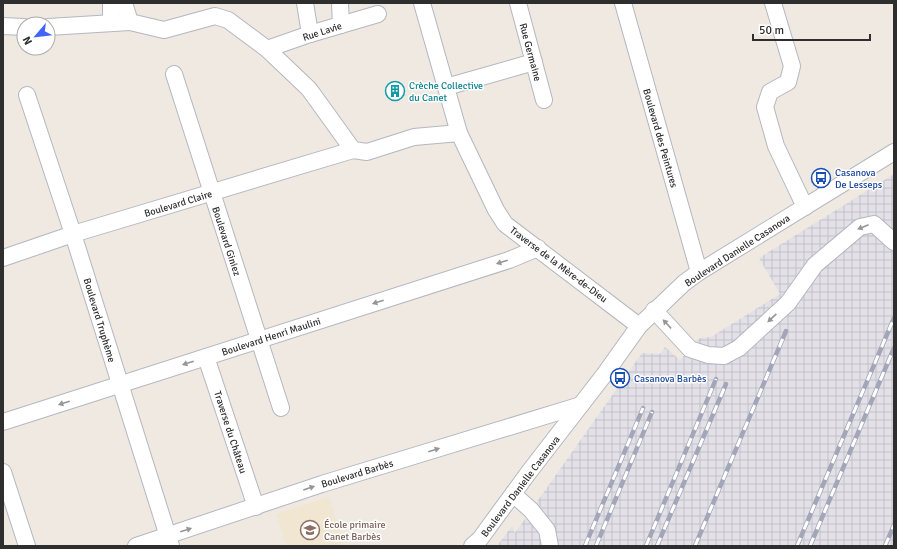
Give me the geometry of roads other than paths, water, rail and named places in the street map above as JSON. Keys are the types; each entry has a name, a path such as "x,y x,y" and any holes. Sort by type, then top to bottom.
{"street":[{"path":"111,3 111,23"},
{"path":"124,3 130,22"},
{"path":"305,3 310,34"},
{"path":"340,3 341,25"},
{"name":"Traverse de la Mère-de-Dieu","path":"422,3 459,133 496,210 505,224 639,326"},
{"name":"Rue Germaine","path":"518,3 544,100"},
{"name":"Boulevard des Peintures","path":"623,3 699,272"},
{"path":"773,3 792,66 788,82 770,92 765,107 776,146 805,207"},
{"name":"Rue Lavie","path":"267,49 310,34 378,14"},
{"path":"56,26 130,22 164,30 215,16 228,20 267,49 309,89 353,150 367,152 414,138 459,133"},
{"path":"3,26 16,27"},
{"path":"446,87 534,62"},
{"name":"Boulevard Giniez","path":"174,74 281,408"},
{"name":"Boulevard Truphème","path":"27,95 73,234 169,541"},
{"name":"Boulevard Claire","path":"3,258 73,234 353,150"},
{"name":"Boulevard Danielle Casanova","path":"472,546 480,539 604,375 639,326 654,310 684,283 699,272 894,152"},
{"path":"654,310 690,349 708,355 724,356 739,348 788,303 815,265 860,227 874,224 894,242"},
{"name":"Boulevard Henri Maulini","path":"3,422 509,260 538,248"},
{"name":"Traverse du Château","path":"206,357 256,507"},
{"name":"Boulevard Barbès","path":"136,546 169,541 256,507 322,484 581,405"},
{"path":"3,472 27,546"},
{"path":"513,494 531,510 547,530 550,546"}],"railway":[{"path":"797,546 894,318"},
{"path":"695,546 786,331"},
{"path":"810,546 894,348"},
{"path":"646,546 716,379"},
{"path":"657,546 726,384"},
{"path":"585,546 643,408"},
{"path":"596,546 652,412"},
{"path":"885,546 894,525"}],"place":[{"name":"Crèche Collective du Canet","path":"395,91"},
{"name":"Casanova De Lesseps","path":"821,178"},
{"name":"Casanova Barbès","path":"620,378"},
{"name":"École primaire Canet Barbès","path":"310,530"}]}
